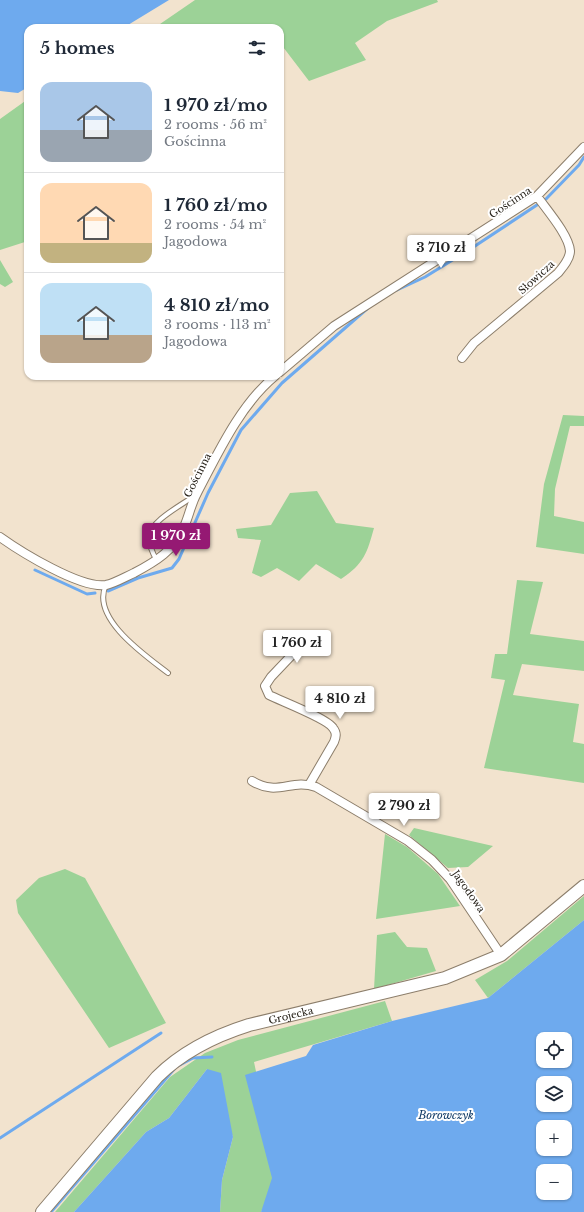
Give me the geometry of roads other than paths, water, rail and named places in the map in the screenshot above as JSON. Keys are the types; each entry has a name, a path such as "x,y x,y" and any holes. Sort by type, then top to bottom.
{"street":[{"name":"Gościnna","path":"284,369 334,326 537,196 584,147"},
{"name":"Słowicza","path":"462,358 474,343 558,273 566,262 570,250 564,235 537,196"},
{"name":"Gościnna","path":"106,585 157,561 169,549 181,533 196,495 231,432 260,389 270,380"},
{"path":"0,537 73,578 92,584 106,585"},
{"path":"308,638 271,677 265,686 269,695 324,721 334,729 336,738 309,785"},
{"name":"Jagodowa","path":"252,781 261,786 272,789 296,784 309,785 325,791 408,842 432,860 450,879 501,955"},
{"name":"Grojecka","path":"42,1212 157,1077 175,1061 197,1046 224,1033 249,1025 445,978 501,955 584,886"}],"lane":[{"path":"157,561 149,538 154,526 196,495"},
{"path":"106,585 103,594 103,603 108,616 140,651 168,673"}],"water":[{"path":"0,0 169,0 130,24 24,24 24,89 18,93 0,91"},
{"name":"Borowczyk","path":"584,920 584,1212 261,1212 272,1178 245,1075 306,1056 313,1045 392,1021 488,998"},
{"path":"207,1069 221,1073 233,1137 222,1180 220,1212 74,1212 146,1132 169,1118"}],"waterway":[{"path":"397,290 425,277 546,199 579,165 584,157"},
{"path":"108,591 138,578 172,568 179,559 208,493 241,430 282,383 368,308"},
{"path":"35,570 87,594 95,593"},
{"path":"0,1138 161,1033"},
{"path":"51,1212 176,1067 193,1058 212,1057"}]}
